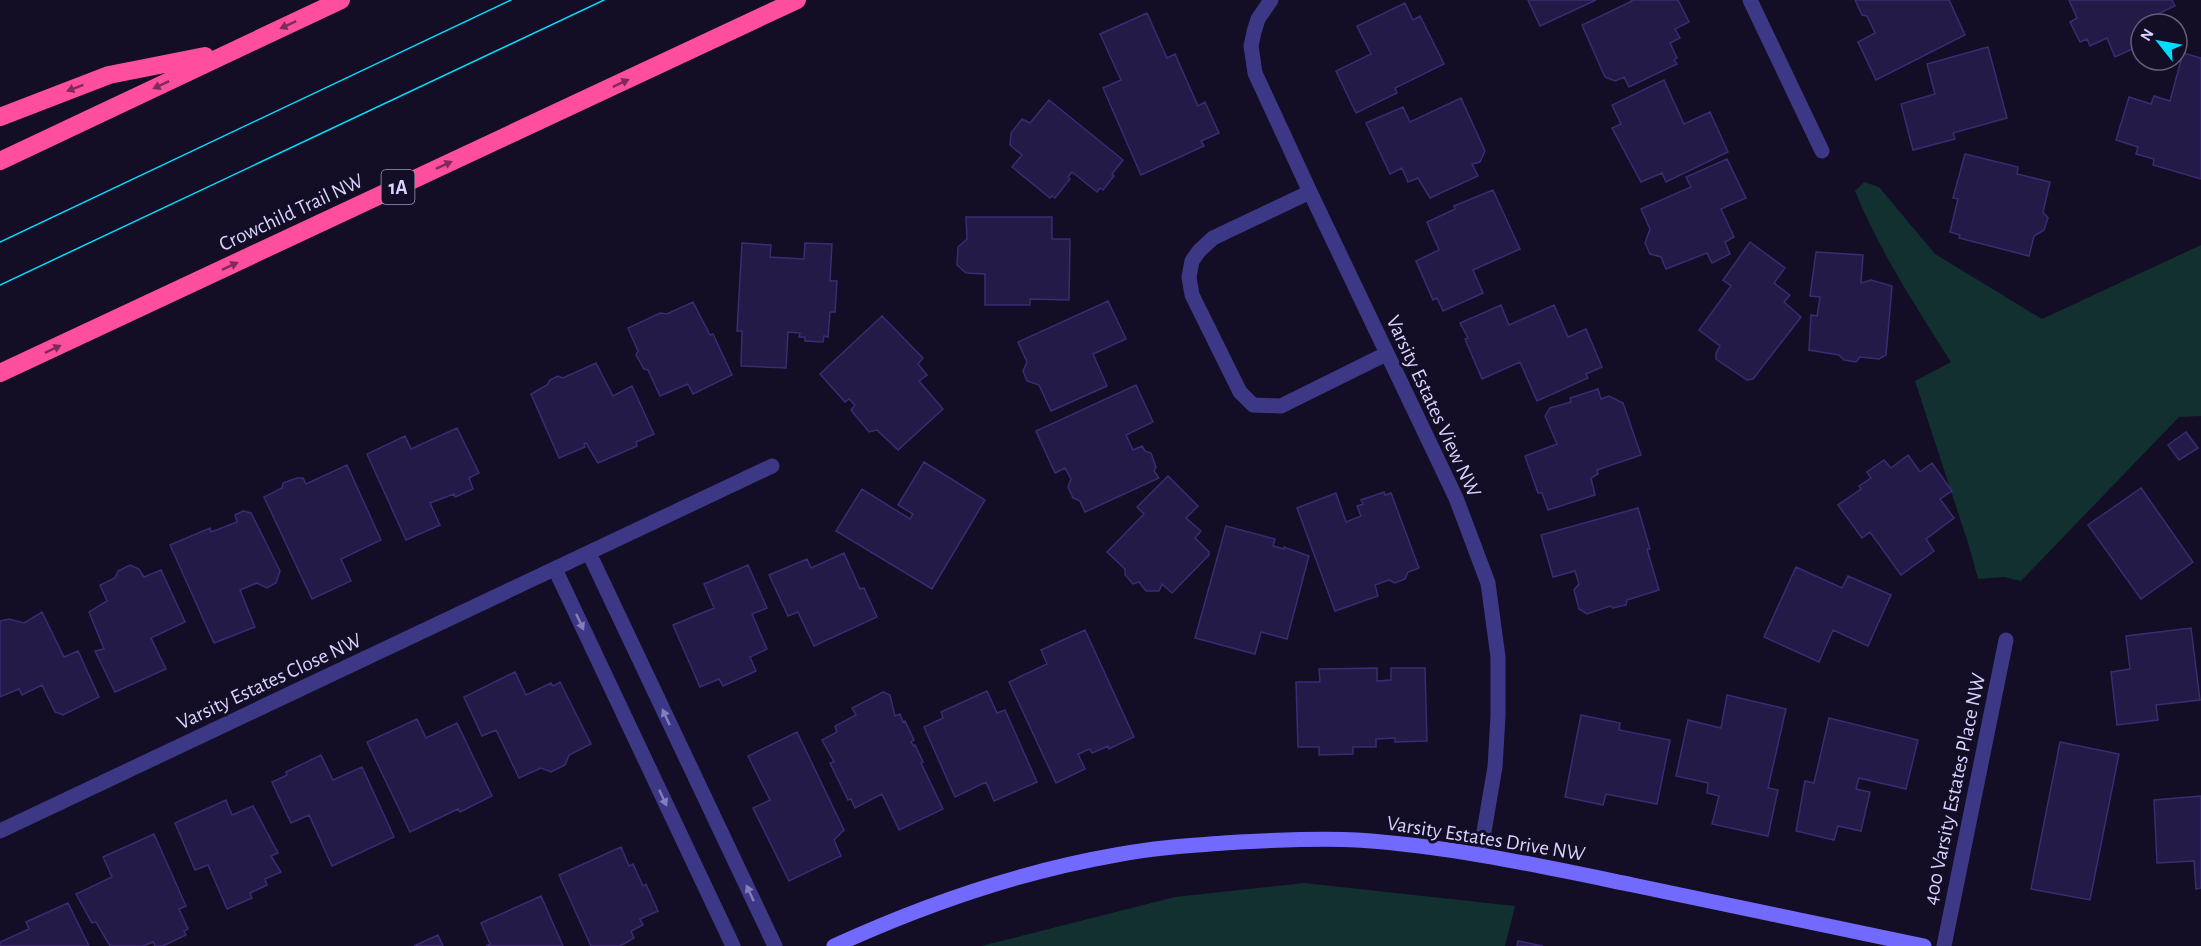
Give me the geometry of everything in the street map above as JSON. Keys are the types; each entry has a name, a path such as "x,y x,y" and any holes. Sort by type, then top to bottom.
{"highway":[{"path":"0,161 341,0"},
{"name":"Crowchild Trail NW","path":"0,374 797,0"},
{"path":"0,117 110,75 233,51"}],"street":[{"name":"Varsity Estates View NW","path":"1271,0 1257,19 1251,45 1256,73 1386,354 1456,498 1488,583 1498,657 1498,717 1494,767 1480,855"},
{"path":"1750,0 1822,151"},
{"path":"1310,192 1213,238 1192,261 1189,277 1192,295 1240,392 1253,405 1281,406 1386,354"},
{"name":"Varsity Estates Close NW","path":"0,831 772,466"},
{"path":"589,553 775,946"},
{"path":"555,569 733,946"},
{"name":"400 Varsity Estates Place NW","path":"1944,946 2006,640"},
{"name":"Varsity Estates Drive NW","path":"834,946 886,923 974,890 1117,855 1201,845 1306,838 1395,843 1519,861 1924,946"}],"green space":[{"path":"1864,182 1879,187 1935,254 2042,319 2201,245 2201,416 2179,417 2021,581 2004,577 1978,579 1915,381 1951,362 1899,279 1865,214 1855,191"},
{"path":"1304,883 1515,906 1505,946 981,946 1175,897"}],"building":[{"path":"1528,0 1596,0 1540,26"},
{"path":"1631,0 1678,0 1689,22 1675,29 1680,38 1670,43 1677,58 1674,60 1677,64 1629,87 1624,77 1615,81 1605,77 1582,25"},
{"path":"1855,0 1949,0 1965,35 1876,80 1858,42 1875,33 1867,16 1862,15"},
{"path":"2069,0 2172,0 2175,6 2162,12 2129,12 2129,51 2115,57 2107,38 2090,46 2087,39 2080,42 2070,22 2077,18"},
{"path":"1405,3 1413,20 1420,16 1444,64 1395,88 1397,93 1356,113 1336,71 1371,54 1357,26"},
{"path":"1147,13 1167,58 1175,54 1198,106 1205,102 1219,133 1201,141 1204,146 1141,175 1103,88 1121,80 1100,34"},
{"path":"1988,47 2007,118 1953,133 1955,139 1913,150 1901,104 1935,94 1927,64"},
{"path":"2189,55 2201,58 2201,179 2153,165 2154,159 2136,154 2138,147 2116,140 2129,97 2151,104 2154,96 2170,101 2178,72 2189,72"},
{"path":"1664,80 1684,124 1710,112 1728,152 1666,182 1662,173 1641,182 1612,128 1621,124 1612,105"},
{"path":"1461,98 1485,151 1480,162 1472,164 1478,176 1430,198 1418,178 1408,182 1402,168 1390,174 1366,123 1403,107 1410,122"},
{"path":"1049,100 1123,160 1103,190 1100,188 1097,192 1072,172 1068,177 1070,179 1055,198 1052,196 1050,198 1012,167 1022,155 1010,145 1011,133 1022,119 1030,123"},
{"path":"1965,154 2018,167 2017,174 2050,182 2043,212 2048,218 2044,230 2034,236 2029,256 1959,238 1960,235 1950,232 1958,199 1953,198"},
{"path":"1727,159 1746,198 1721,209 1734,237 1725,242 1730,254 1712,263 1707,253 1666,269 1661,257 1650,254 1645,243 1650,229 1641,209 1691,187 1686,177"},
{"path":"1493,190 1520,249 1473,270 1483,293 1443,311 1437,298 1433,300 1416,261 1439,250 1427,222 1455,209 1454,206"},
{"path":"966,217 1052,217 1052,239 1070,239 1069,300 1030,299 1030,305 985,305 985,274 966,273 957,265 958,247 967,239"},
{"path":"1750,242 1785,268 1774,283 1790,295 1784,302 1801,317 1753,379 1747,380 1716,359 1720,346 1699,330 1731,286 1723,280"},
{"path":"742,243 771,245 770,257 804,259 805,243 832,244 830,281 837,281 835,312 830,312 828,337 824,336 823,342 805,341 805,337 799,337 800,333 788,332 786,368 741,366 742,331 737,331"},
{"path":"1816,252 1863,255 1861,283 1871,280 1892,286 1886,355 1879,359 1860,357 1856,362 1844,360 1839,355 1809,350 1811,315 1817,316 1820,297 1810,296"},
{"path":"1108,301 1126,339 1093,354 1107,386 1051,411 1039,385 1027,381 1023,371 1027,362 1018,342"},
{"path":"693,302 710,335 713,334 732,375 693,394 688,384 660,396 648,370 644,369 636,355 638,351 628,328 660,313 667,314"},
{"path":"1501,305 1509,325 1554,305 1568,337 1586,329 1602,367 1586,374 1588,378 1537,401 1520,362 1482,379 1465,339 1468,338 1460,323"},
{"path":"882,316 923,358 918,364 927,375 919,381 943,409 898,450 877,430 869,432 851,410 855,405 849,399 845,402 820,374"},
{"path":"596,363 613,396 632,386 654,434 636,442 637,446 598,463 586,443 585,447 559,458 531,394 558,376 563,378"},
{"path":"1136,385 1153,422 1126,435 1133,450 1142,446 1145,451 1151,453 1156,467 1154,471 1159,478 1085,512 1080,501 1073,498 1068,487 1071,479 1065,468 1055,473 1036,431"},
{"path":"1598,389 1601,399 1609,396 1623,403 1641,455 1597,470 1598,474 1591,478 1595,495 1548,510 1542,493 1538,493 1525,456 1557,444 1545,416 1550,408 1571,402 1570,398"},
{"path":"457,428 479,473 469,478 473,489 455,497 454,494 430,503 440,525 406,540 367,454 405,436 411,449"},
{"path":"2186,432 2198,448 2179,460 2168,445"},
{"path":"1908,455 1920,472 1932,463 1952,491 1940,499 1954,518 1926,539 1934,551 1901,575 1870,532 1862,538 1838,505 1861,489 1859,486 1871,478 1867,472 1884,460 1891,468"},
{"path":"924,462 985,500 932,589 836,531 862,489 910,519 913,514 898,505"},
{"path":"347,465 381,540 341,559 351,581 312,599 264,497 282,488 283,483 303,478 306,484"},
{"path":"1168,476 1198,506 1186,518 1201,531 1195,538 1209,552 1209,555 1172,593 1162,584 1159,591 1146,591 1139,582 1133,584 1125,575 1125,569 1107,552 1144,514 1137,507"},
{"path":"2141,488 2193,562 2141,599 2088,525"},
{"path":"1384,492 1385,495 1391,493 1419,568 1408,572 1405,579 1395,583 1389,580 1375,585 1378,596 1335,611 1297,508 1336,493 1346,522 1361,516 1357,506 1363,504 1361,500"},
{"path":"1638,508 1659,590 1627,600 1626,605 1613,608 1610,606 1587,614 1579,609 1574,590 1579,584 1575,571 1553,577 1541,535"},
{"path":"243,511 251,513 280,571 276,583 267,588 257,583 240,590 255,627 214,643 170,545 210,528 211,532 237,522 235,515"},
{"path":"1226,526 1275,539 1273,546 1284,549 1284,547 1309,556 1287,639 1261,632 1255,654 1195,638"},
{"path":"844,553 860,589 864,588 877,617 814,646 798,612 788,616 769,575 807,559 811,568"},
{"path":"130,565 139,569 144,577 161,570 185,622 151,638 166,669 115,692 95,651 104,649 89,612 107,601 100,585 115,578 118,571"},
{"path":"748,565 767,608 752,614 767,649 750,657 756,671 723,686 719,679 700,687 673,625 714,608 704,584"},
{"path":"1796,567 1842,588 1848,576 1891,595 1868,646 1833,630 1819,662 1764,637"},
{"path":"42,612 64,657 78,651 99,697 63,715 55,712 42,685 22,695 19,689 0,697 0,621 9,619 24,623"},
{"path":"2191,628 2200,700 2156,705 2158,720 2117,725 2111,672 2130,669 2126,636"},
{"path":"1085,630 1134,737 1109,749 1108,746 1092,753 1090,749 1078,754 1085,769 1056,783 1009,682 1047,664 1041,650"},
{"path":"1377,668 1377,681 1391,680 1391,668 1425,668 1427,741 1395,742 1395,738 1376,739 1376,747 1353,747 1353,754 1319,755 1319,747 1298,747 1296,682 1320,682 1319,669"},
{"path":"515,672 526,695 551,683 553,686 560,682 591,744 569,755 565,765 551,772 541,768 519,778 496,730 482,736 464,697"},
{"path":"987,691 997,713 1005,710 1037,782 994,801 986,782 955,797 924,727 943,718 941,712"},
{"path":"883,692 890,695 895,716 900,714 903,722 905,721 914,740 911,742 915,745 943,809 899,830 882,794 855,808 851,799 848,800 830,763 834,762 822,740 837,732 835,726 856,715 852,708"},
{"path":"1727,695 1786,709 1768,788 1778,790 1768,836 1712,824 1719,796 1707,793 1708,783 1676,776 1688,720 1721,728"},
{"path":"1581,715 1620,723 1619,730 1670,740 1657,804 1606,794 1603,805 1565,797"},
{"path":"1829,718 1918,740 1906,789 1859,778 1856,789 1870,792 1861,831 1838,826 1834,840 1796,831 1805,781 1814,783"},
{"path":"417,719 426,738 457,723 492,796 410,832 367,742"},
{"path":"797,732 844,830 834,840 841,856 789,881 753,808 770,800 748,756"},
{"path":"2060,742 2119,754 2090,900 2031,889"},
{"path":"321,755 333,780 362,767 394,837 332,866 309,815 291,823 272,782 287,775 286,772"},
{"path":"2201,796 2201,888 2196,889 2194,861 2157,863 2154,800"},
{"path":"226,800 232,815 253,806 278,853 271,856 281,872 265,879 267,885 250,893 252,898 227,909 208,865 195,870 175,823"},
{"path":"154,834 186,906 179,909 188,929 184,931 186,935 163,946 155,946 153,942 143,946 110,946 96,922 92,923 76,894 112,877 103,857"},
{"path":"621,847 629,866 633,864 643,886 646,884 658,911 640,919 643,925 631,931 634,938 624,944 591,946 559,875"},
{"path":"541,896 563,946 486,946 490,944 481,923"},
{"path":"68,903 89,946 0,946 0,942 29,929 26,922"},
{"path":"438,935 443,946 414,946"},
{"path":"1518,941 1543,946 1517,946"}],"tram line":[{"path":"0,242 511,0"},
{"path":"0,285 604,0"}]}
